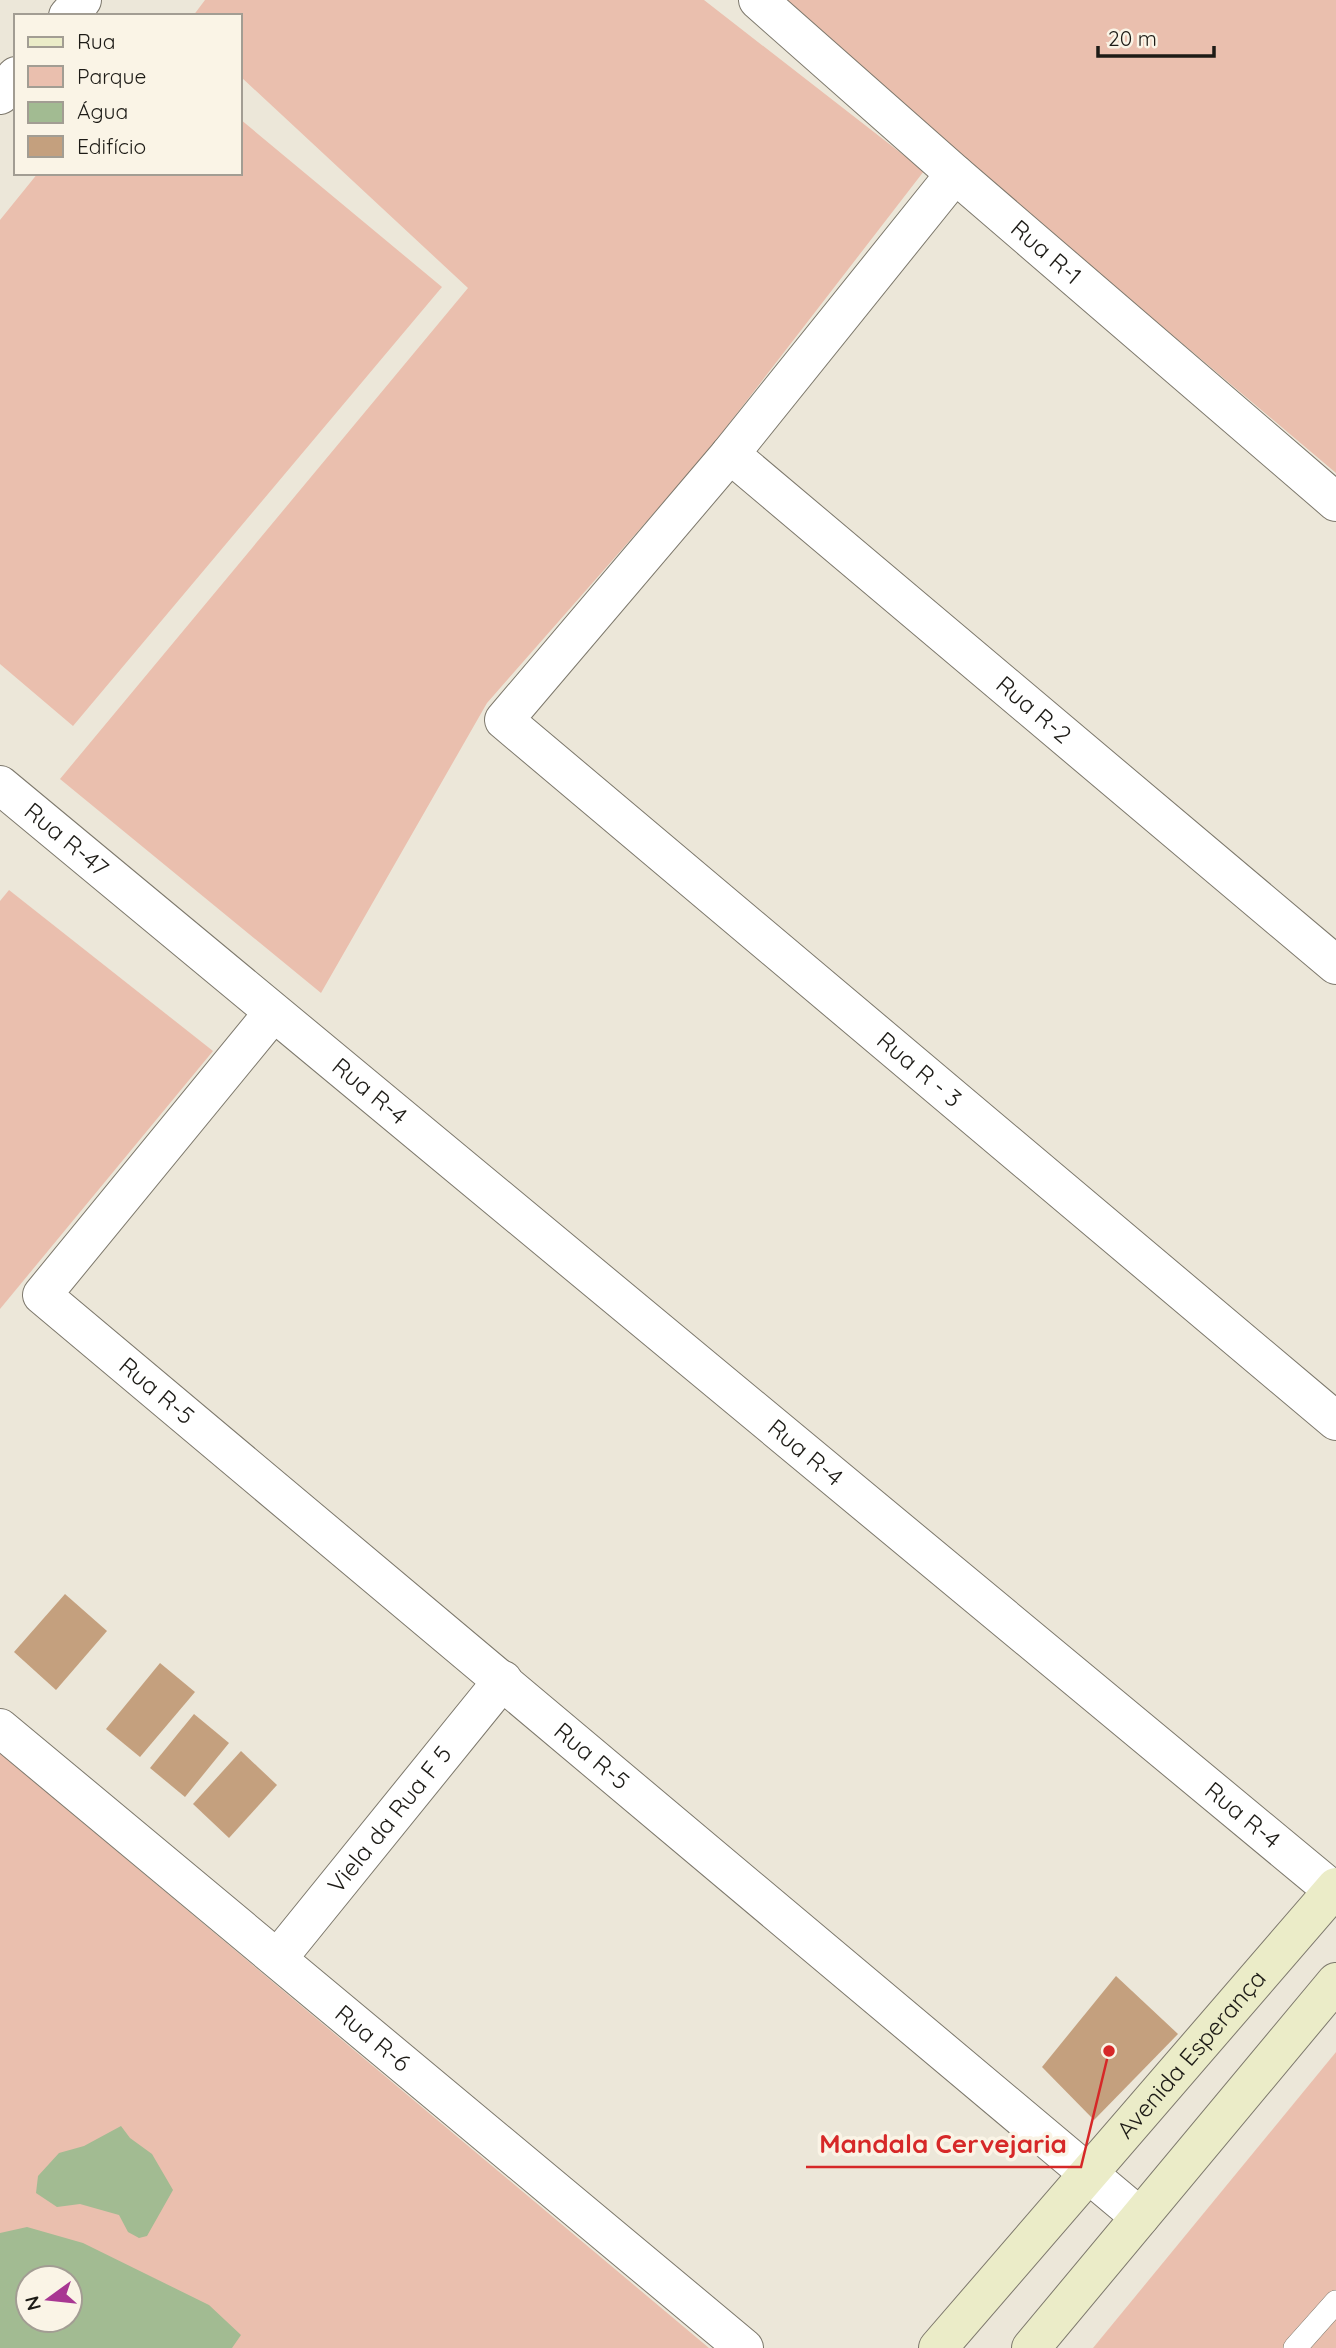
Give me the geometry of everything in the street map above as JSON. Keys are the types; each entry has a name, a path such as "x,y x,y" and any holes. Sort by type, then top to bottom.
{"main road":[{"name":"Avenida Esperança","path":"937,2348 1335,1890"},
{"path":"1031,2348 1336,1982"}],"street":[{"path":"70,14 82,0"},
{"name":"Rua R-1","path":"758,0 955,174 1336,502"},
{"path":"0,94 14,78"},
{"path":"730,454 955,174"},
{"name":"Rua R - 3","path":"730,454 504,720 1336,1421"},
{"name":"Rua R-2","path":"730,454 1336,965"},
{"name":"Rua R-47","path":"1,786 131,893"},
{"name":"Rua R-4","path":"131,893 1335,1890"},
{"name":"Rua R-5","path":"273,1013 42,1296 503,1679 1140,2217"},
{"name":"Viela da Rua F 5","path":"278,1958 503,1679"},
{"name":"Rua R-6","path":"0,1727 744,2348"}],"lane":[{"path":"1295,2348 1336,2302"}],"green space":[{"path":"205,0 704,0 924,171 704,456 487,703 321,993 60,779 468,288 242,78 242,14 194,14"},
{"path":"775,0 1336,0 1336,473"},
{"path":"242,121 442,287 73,726 0,664 0,220 36,175 242,175"},
{"path":"9,890 213,1051 0,1309 0,901"},
{"path":"0,1753 709,2348 0,2348"},
{"path":"1336,2052 1336,2348 1093,2348"}],"water":[{"path":"121,2126 130,2138 152,2154 173,2190 147,2236 139,2238 128,2232 119,2215 80,2204 57,2207 36,2193 38,2176 59,2153 84,2146"},
{"path":"27,2227 83,2243 209,2305 241,2335 232,2348 0,2348 0,2233"}],"building":[{"path":"65,1594 107,1631 56,1690 14,1652"},
{"path":"160,1663 195,1692 140,1757 106,1729"},
{"path":"194,1714 229,1743 185,1797 150,1768"},
{"path":"241,1751 277,1785 229,1838 193,1804"},
{"path":"1116,1976 1178,2034 1094,2120 1042,2067"}],"place":[{"name":"Mandala Cervejaria","path":"1109,2051"}]}
